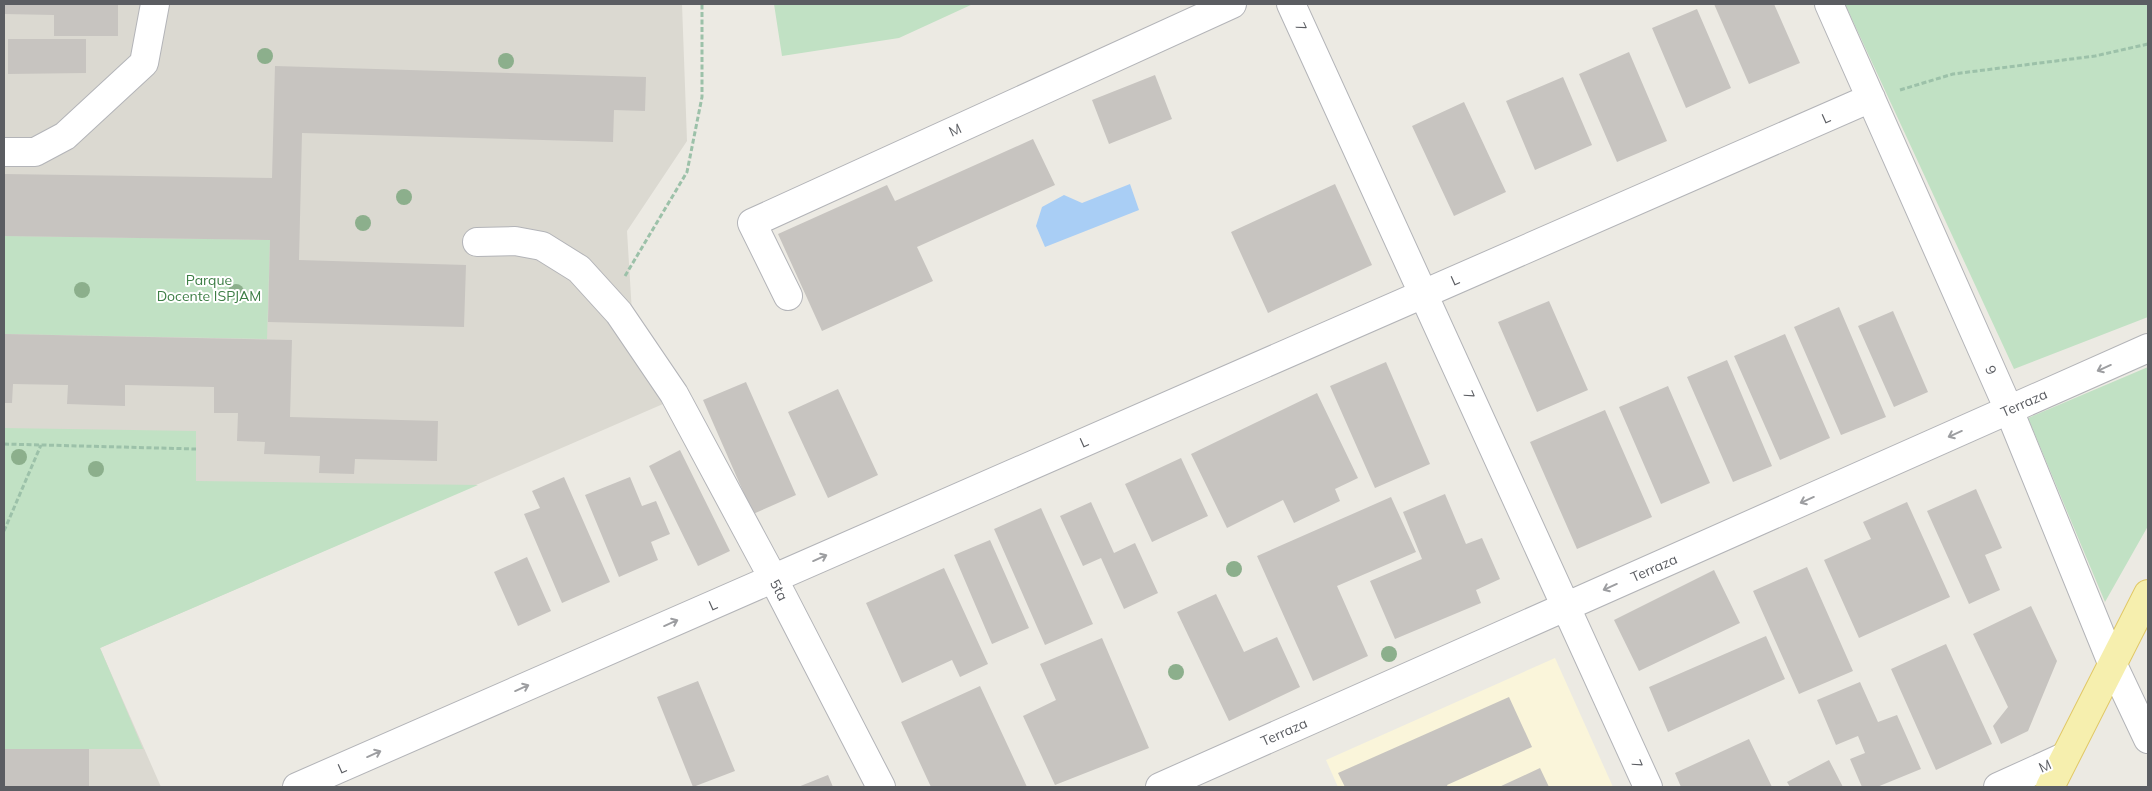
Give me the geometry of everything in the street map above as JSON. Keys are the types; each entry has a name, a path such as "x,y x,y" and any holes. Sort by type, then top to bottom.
{"main road":[{"path":"2050,787 2112,663 2141,612 2148,594"}],"street":[{"path":"4,152 35,152 65,136 144,63 155,4"},
{"name":"M","path":"788,296 752,224 1232,4"},
{"name":"7","path":"1291,4 1648,787"},
{"name":"9","path":"1829,4 2009,410 2112,663 2148,739"},
{"name":"L","path":"297,787 1871,98"},
{"name":"5ta","path":"477,242 514,241 542,246 579,269 619,313 674,394 774,578 880,787"},
{"name":"Terraza","path":"1160,787 2148,348"},
{"name":"M","path":"1998,787 2064,757"}],"path":[{"path":"609,302 687,172 702,97 702,4"},
{"path":"1871,98 1953,74 2095,56 2148,44"},
{"path":"4,444 196,449"},
{"path":"4,531 41,445"}],"shaded area":[{"path":"4,4 682,4 687,141 627,231 634,346 663,404 100,648 161,787 4,787"},
{"path":"1555,658 1613,787 1338,787 1326,760"}],"green space":[{"path":"774,4 973,4 899,38 782,56"},
{"path":"1845,4 2148,4 2148,317 2014,369"},
{"name":"Parque Docente ISPJAM","path":"4,236 270,240 267,339 4,334"},
{"path":"2148,367 2148,526 2105,602 2028,418"},
{"path":"4,428 196,431 196,481 478,485 100,648 143,749 4,749"}],"water":[{"path":"1130,184 1139,210 1045,247 1036,226 1042,207 1064,195 1082,203"}],"building":[{"path":"4,4 118,4 118,36 54,36 54,15 4,14"},
{"path":"1714,4 1774,4 1800,63 1749,84"},
{"path":"1697,9 1731,88 1686,108 1652,28"},
{"path":"8,39 86,39 86,73 8,74"},
{"path":"1629,52 1667,141 1617,162 1579,74"},
{"path":"275,66 646,77 645,111 614,110 613,142 302,133 299,260 466,265 464,327 268,322 270,240 4,236 4,174 272,178"},
{"path":"1155,75 1172,119 1109,144 1092,100"},
{"path":"1563,77 1592,145 1535,170 1506,101"},
{"path":"1464,102 1506,192 1454,216 1412,126"},
{"path":"1033,139 1055,185 917,247 933,281 822,331 778,234 887,185 895,201"},
{"path":"1335,184 1372,265 1268,313 1231,232"},
{"path":"1549,301 1588,390 1537,412 1498,322"},
{"path":"1839,307 1886,417 1841,435 1794,327"},
{"path":"1893,311 1928,392 1894,407 1858,326"},
{"path":"4,334 292,340 290,417 438,421 437,461 355,459 354,474 319,473 320,456 264,454 265,442 237,441 238,413 214,413 214,387 125,385 125,406 67,404 68,385 13,384 12,403 4,403"},
{"path":"1785,334 1830,438 1780,460 1734,356"},
{"path":"1727,360 1772,466 1733,482 1687,377"},
{"path":"1386,362 1430,464 1375,488 1330,386"},
{"path":"746,382 796,495 753,514 703,400"},
{"path":"1668,386 1710,483 1661,504 1619,407"},
{"path":"838,389 878,475 828,498 788,412"},
{"path":"1317,393 1358,478 1335,489 1340,501 1294,523 1283,500 1227,528 1191,454"},
{"path":"1605,410 1652,517 1577,549 1530,442"},
{"path":"680,450 730,551 698,566 649,466"},
{"path":"1181,458 1208,516 1152,542 1125,484"},
{"path":"564,477 610,582 562,603 524,514 540,508 532,491"},
{"path":"630,477 642,506 656,501 670,534 651,542 658,560 619,577 585,495"},
{"path":"1976,489 2002,548 1985,555 2000,590 1969,604 1927,511"},
{"path":"1445,494 1466,544 1482,538 1500,579 1476,590 1481,603 1395,639 1370,581 1422,559 1403,512"},
{"path":"1391,497 1416,552 1337,586 1368,656 1313,681 1257,556"},
{"path":"1091,502 1114,553 1135,543 1158,593 1124,609 1101,558 1083,566 1060,516"},
{"path":"1907,502 1950,597 1859,638 1824,560 1871,539 1863,522"},
{"path":"1041,508 1093,624 1045,645 994,529"},
{"path":"990,540 1029,628 992,644 954,555"},
{"path":"527,557 551,611 518,626 494,572"},
{"path":"1807,567 1853,671 1799,694 1753,591"},
{"path":"944,568 988,664 960,677 952,660 902,683 866,603"},
{"path":"1714,570 1740,623 1639,671 1614,620"},
{"path":"1216,594 1244,652 1277,637 1300,687 1229,721 1177,612"},
{"path":"2031,606 2057,661 2028,731 2001,744 1993,726 2008,707 1973,634"},
{"path":"1766,636 1785,679 1668,732 1649,687"},
{"path":"1102,638 1149,748 1055,785 1023,716 1056,700 1040,664"},
{"path":"1946,644 1992,744 1936,770 1891,669"},
{"path":"698,681 735,771 693,787 657,697"},
{"path":"1860,682 1878,722 1897,715 1921,769 1877,787 1862,787 1850,759 1865,753 1858,736 1836,745 1817,700"},
{"path":"980,686 1027,787 931,787 901,722"},
{"path":"1509,697 1532,747 1447,785 1448,787 1345,787 1338,773"},
{"path":"1749,739 1772,787 1681,787 1675,773"},
{"path":"4,749 89,749 89,787 4,787"},
{"path":"1829,760 1843,787 1790,787 1787,782"},
{"path":"1540,768 1549,787 1499,787"},
{"path":"828,775 833,787 798,787"}]}
